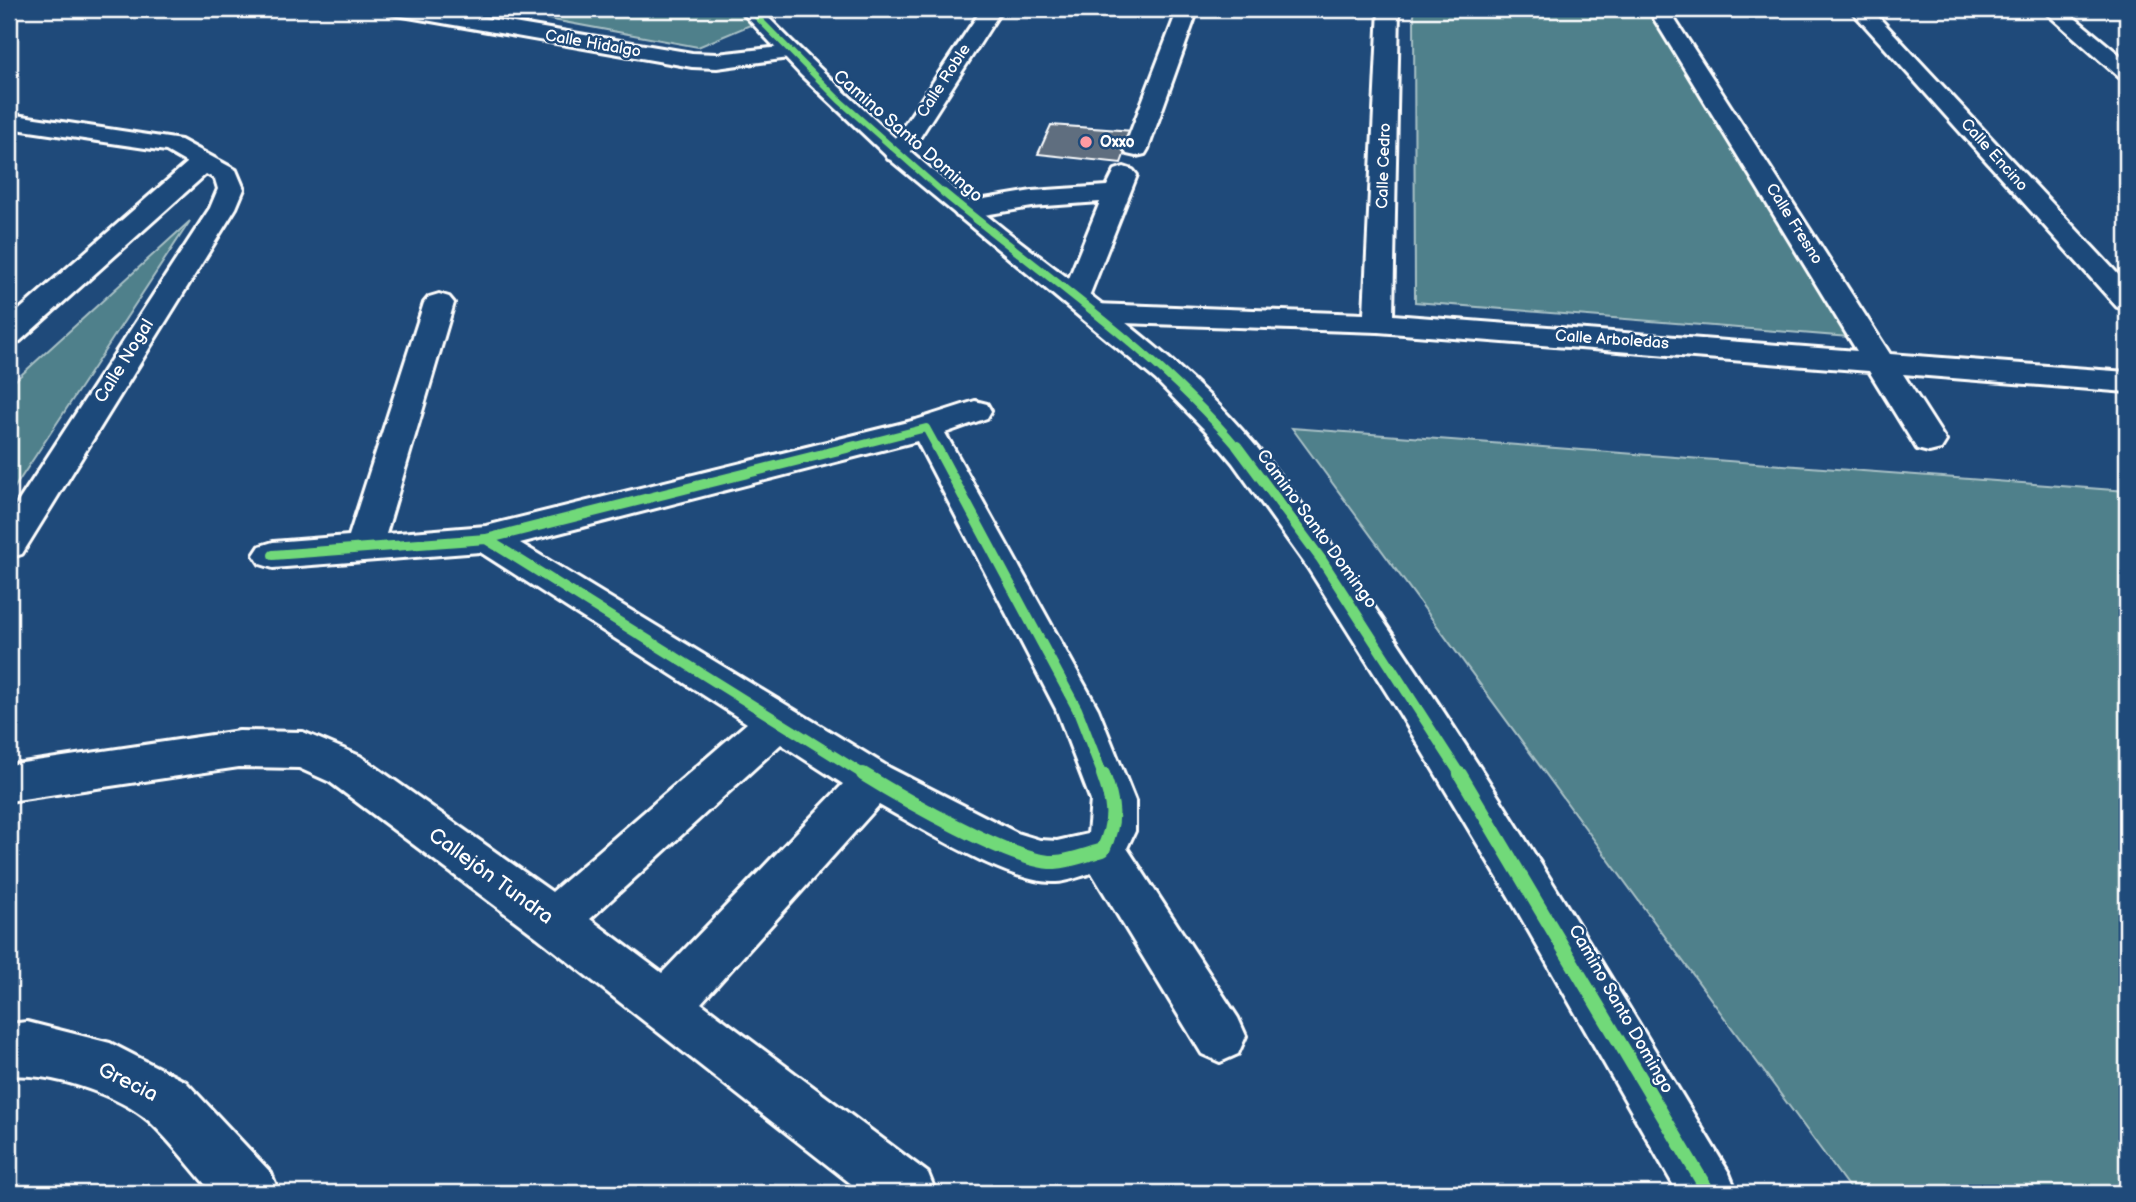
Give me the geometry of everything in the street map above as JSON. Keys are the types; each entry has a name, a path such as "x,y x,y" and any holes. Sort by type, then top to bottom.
{"street":[{"name":"Calle Hidalgo","path":"397,9 692,60 718,61 789,52"},
{"name":"Camino Santo Domingo","path":"749,9 789,52 897,154 1086,306 1177,384 1217,423 1316,554 1379,646 1490,820 1709,1193"},
{"name":"Calle Roble","path":"897,154 992,9"},
{"path":"1136,149 1188,9"},
{"name":"Calle Cedro","path":"1378,323 1389,9"},
{"name":"Calle Fresno","path":"1658,9 1929,441"},
{"name":"Calle Encino","path":"1860,9 2127,301"},
{"path":"2052,9 2127,72"},
{"path":"9,335 216,168 172,145 11,123"},
{"name":"Calle Nogal","path":"9,545 223,208 231,189 216,168"},
{"path":"966,210 1121,184 1086,306"},
{"path":"363,549 439,303"},
{"name":"Calle Arboledas","path":"1086,306 1378,323 2127,382"},
{"path":"273,555 486,539 926,428 975,411"},
{"path":"926,428 957,481 1077,709 1113,801 1112,831 1103,850"},
{"path":"486,539 874,781 1005,850 1040,861 1057,862 1103,850"},
{"path":"554,921 778,722"},
{"name":"Callejón Tundra","path":"9,783 239,749 303,750 345,769 554,921 908,1193"},
{"path":"664,1007 874,781"},
{"path":"1103,850 1220,1036"},
{"name":"Grecia","path":"15,1055 110,1069 167,1101 251,1193"}],"green space":[{"path":"494,9 747,9 760,21 698,47"},
{"path":"1414,9 1653,9 1862,338 1415,302"},
{"path":"190,221 9,496 9,386"},
{"path":"1292,428 2127,491 2127,1193 1853,1193"}],"building":[{"name":"Oxxo","path":"1051,125 1133,131 1121,163 1038,154"}],"cycle path":[{"path":"749,9 839,100 902,157 1168,374 1194,398 1245,456 1297,523 1415,702 1709,1193"},
{"path":"273,555 486,539 926,428 957,481 1077,709 1113,801 1112,831 1103,850 1057,862 1040,861 1005,850 874,781 486,539"}],"place":[{"name":"Oxxo","path":"1086,142"}]}
